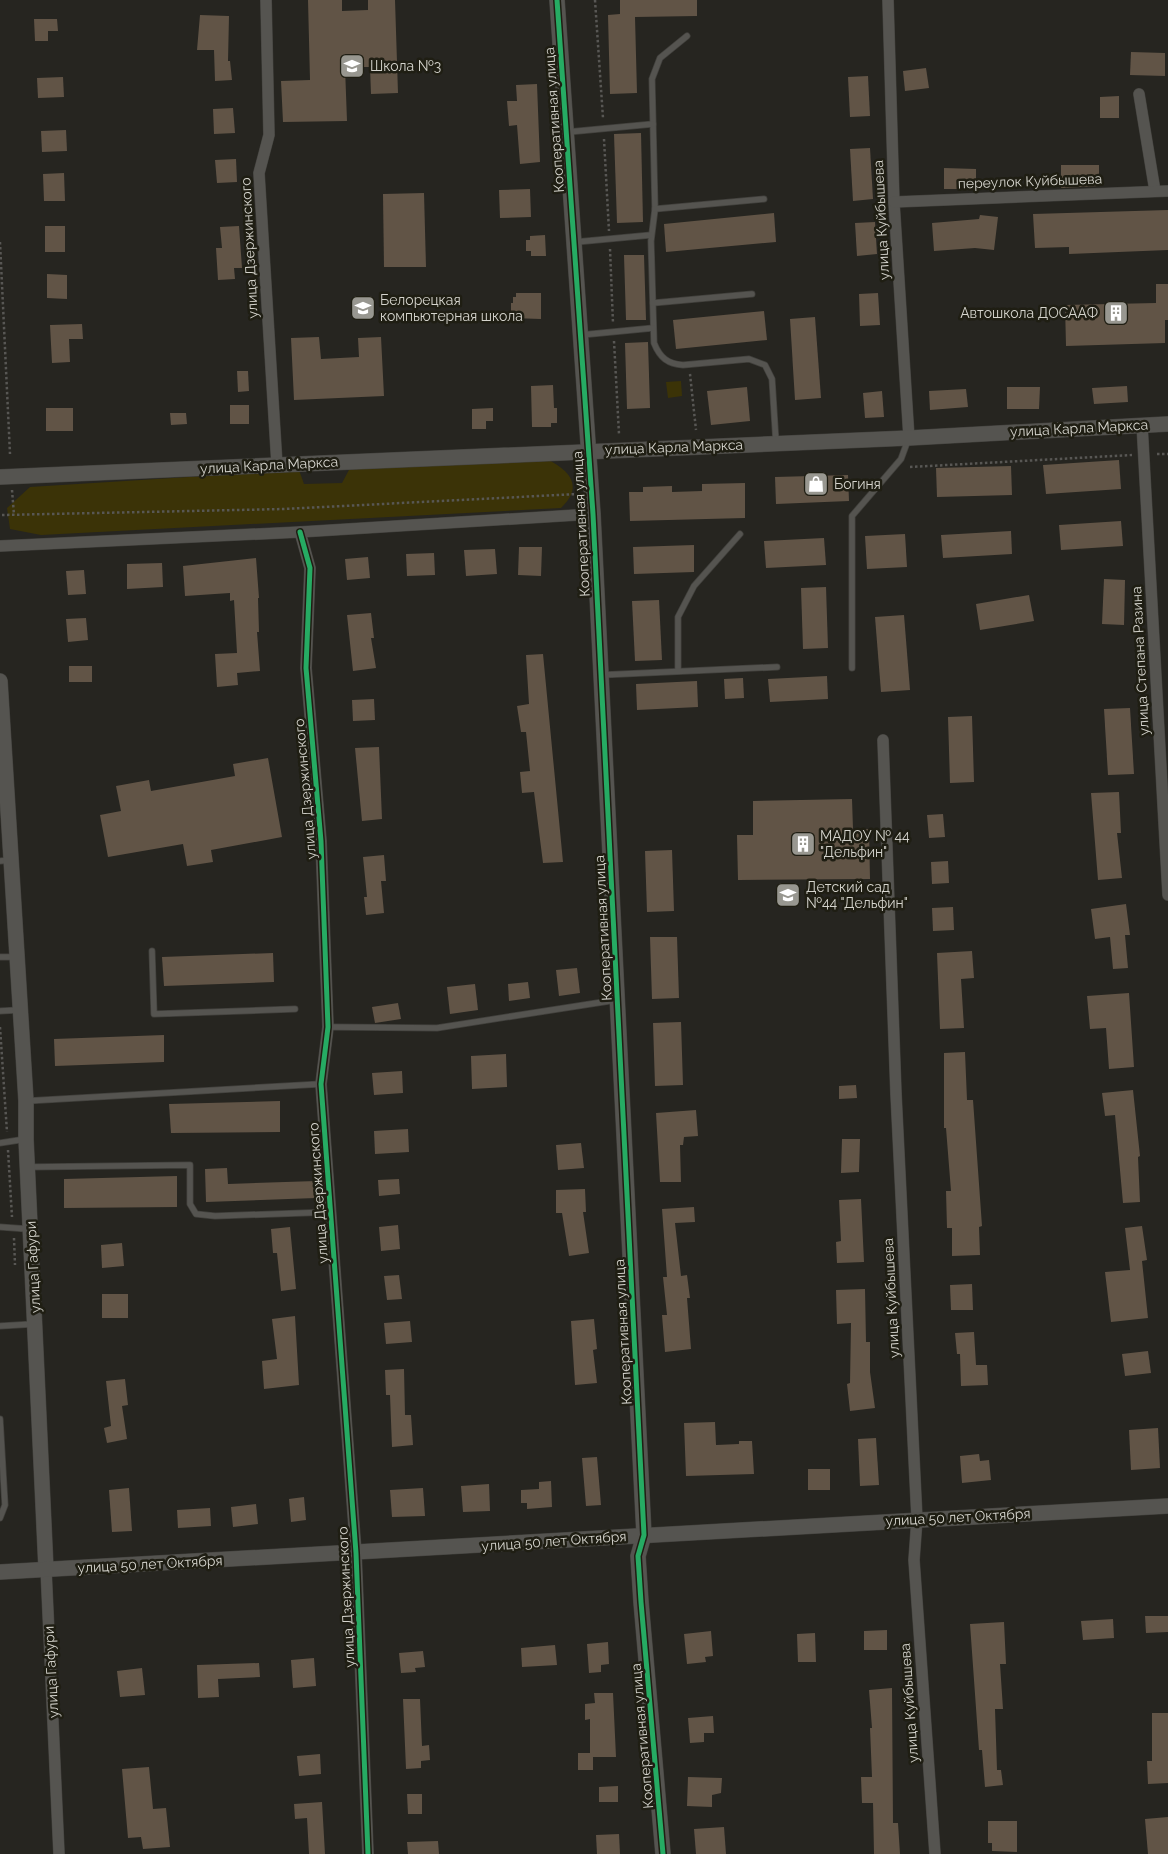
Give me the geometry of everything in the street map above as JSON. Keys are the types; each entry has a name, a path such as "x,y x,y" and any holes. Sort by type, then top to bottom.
{"street":[{"name":"улица Дзержинского","path":"266,0 269,135 259,173 277,465"},
{"name":"Кооперативная улица","path":"557,0 593,514 644,1535 638,1556 663,1854"},
{"name":"улица Куйбышева","path":"888,0 894,202 909,438"},
{"path":"1139,94 1155,191"},
{"name":"переулок Куйбышева","path":"894,202 1168,191"},
{"name":"улица Степана Разина","path":"1142,424 1168,895"},
{"name":"улица Карла Маркса","path":"0,477 588,450 909,438 1168,424"},
{"path":"0,546 300,532 593,514"},
{"name":"улица Дзержинского","path":"300,532 310,568 306,668 322,841 328,1027 321,1084 356,1553 368,1854"},
{"name":"улица Гафури","path":"0,681 5,861 16,957 26,1101 27,1168 36,1324 59,1854"},
{"name":"улица Куйбышева","path":"883,740 896,1094 917,1519 914,1560 936,1854"},
{"name":"улица 50 лет Октября","path":"0,1572 1168,1506"}],"lane":[{"path":"687,36 660,58 652,79 655,210 651,235 654,343 660,356 673,364 689,365 749,359 765,365 772,379 776,443"},
{"path":"566,132 653,124"},
{"path":"655,210 764,199"},
{"path":"574,242 651,235"},
{"path":"653,303 752,294"},
{"path":"581,334 653,328"},
{"path":"852,668 852,516 900,459 909,438"},
{"path":"678,672 678,617 694,586 740,534"},
{"path":"601,675 777,667"},
{"path":"152,951 154,1014 295,1009"},
{"path":"0,958 16,957"},
{"path":"328,1027 437,1028 618,1000"},
{"path":"0,1011 19,1010"},
{"path":"26,1101 321,1084"},
{"path":"0,1143 26,1139"},
{"path":"27,1168 190,1165 190,1204 196,1214 215,1216 332,1212"},
{"path":"0,1227 30,1229"},
{"path":"0,1326 36,1324"},
{"path":"0,1419 5,1505 0,1518"}],"path":[{"path":"595,0 619,434"},
{"path":"0,242 10,454"},
{"path":"689,365 696,430"},
{"path":"910,467 1168,454"},
{"path":"12,489 14,514"},
{"path":"2,514 284,509 581,494"},
{"path":"0,1027 16,1266"}],"shaded area":[{"path":"681,381 682,396 668,398 666,382"},
{"path":"547,459 568,474 573,486 572,493 561,508 41,535 10,529 7,508 30,487 299,470 304,484 342,483 350,468"}],"building":[{"path":"308,0 342,0 342,11 368,10 368,0 395,0 398,93 371,94 370,67 345,67 347,121 283,122 281,81 310,80"},
{"path":"620,0 697,0 697,16 635,17 637,93 610,94 608,15 620,14"},
{"path":"200,15 229,16 228,61 230,61 232,80 215,81 214,50 197,50"},
{"path":"34,19 57,19 58,31 48,31 48,41 35,41"},
{"path":"1131,52 1165,53 1165,76 1130,75"},
{"path":"926,68 929,88 905,91 903,71"},
{"path":"868,76 870,116 850,117 848,77"},
{"path":"63,77 64,97 38,98 37,78"},
{"path":"537,84 540,162 520,164 517,125 509,126 507,101 517,101 516,85"},
{"path":"1119,96 1119,118 1100,118 1100,97"},
{"path":"233,108 235,133 214,134 213,109"},
{"path":"66,130 67,151 42,152 41,131"},
{"path":"641,133 643,222 617,223 614,134"},
{"path":"870,148 873,199 853,201 850,149"},
{"path":"236,159 237,182 217,183 215,160"},
{"path":"1061,165 1099,165 1099,186 1061,188"},
{"path":"944,168 976,169 976,189 944,189"},
{"path":"64,173 65,201 44,201 43,174"},
{"path":"530,189 531,217 500,218 499,190"},
{"path":"424,193 426,267 384,267 383,194"},
{"path":"1168,210 1168,250 1069,254 1069,247 1035,248 1033,214"},
{"path":"774,213 776,242 666,252 664,224"},
{"path":"980,215 998,217 994,250 975,248 934,251 932,223 979,219"},
{"path":"875,222 877,254 857,256 855,223"},
{"path":"45,226 65,226 65,252 45,252"},
{"path":"239,226 242,268 234,268 235,279 218,280 216,248 222,248 220,227"},
{"path":"545,235 546,256 531,256 531,251 526,251 526,240 530,240 530,236"},
{"path":"624,255 644,255 646,320 626,320"},
{"path":"47,274 67,275 67,299 47,298"},
{"name":"Автошкола ДОСААФ","path":"1156,284 1168,284 1168,320 1165,320 1165,343 1066,346 1065,305 1156,303"},
{"path":"516,293 541,293 541,319 511,318 511,303 513,303 513,297 516,297"},
{"path":"878,293 880,325 860,326 859,294"},
{"path":"764,311 767,340 676,349 673,320"},
{"path":"815,317 821,398 795,400 790,319"},
{"path":"82,324 83,339 69,339 70,362 52,363 50,325"},
{"path":"319,337 321,359 359,357 358,338 381,337 384,396 294,400 291,338"},
{"path":"648,342 650,408 627,409 625,343"},
{"path":"237,371 248,371 249,391 238,392"},
{"path":"553,385 554,408 557,408 557,423 551,423 551,427 532,427 531,386"},
{"path":"1127,386 1128,402 1094,404 1092,388"},
{"path":"747,387 750,421 711,425 707,391"},
{"path":"1007,387 1040,387 1039,409 1007,409"},
{"path":"966,389 968,407 930,410 929,391"},
{"path":"882,391 884,417 865,418 863,393"},
{"path":"230,405 249,405 249,424 230,424"},
{"path":"46,408 73,408 73,431 46,431"},
{"path":"493,408 493,421 486,421 486,429 472,429 472,409"},
{"path":"170,413 186,413 187,424 171,425"},
{"path":"1119,460 1121,489 1046,494 1043,465"},
{"path":"1011,466 1012,495 937,497 936,468"},
{"path":"848,475 849,501 776,504 775,477"},
{"path":"745,483 745,518 630,521 629,492 643,492 643,487 672,486 672,492 702,491 702,484"},
{"path":"1121,521 1123,546 1061,550 1059,525"},
{"path":"1011,531 1012,554 943,558 941,535"},
{"path":"905,534 907,567 867,569 865,536"},
{"path":"824,538 826,565 766,568 764,541"},
{"path":"694,545 694,572 634,574 633,547"},
{"path":"519,547 542,547 541,576 518,575"},
{"path":"495,549 497,574 466,576 464,550"},
{"path":"434,553 435,575 407,576 406,554"},
{"path":"368,557 370,578 347,580 345,559"},
{"path":"256,558 259,598 259,632 257,632 260,671 237,673 238,685 217,687 215,654 237,653 234,600 230,601 230,593 185,596 183,566"},
{"path":"162,563 163,587 127,589 127,564"},
{"path":"84,570 86,594 68,595 66,571"},
{"path":"1104,579 1125,580 1124,625 1102,624"},
{"path":"826,587 828,648 803,649 801,588"},
{"path":"1029,595 1034,621 980,630 976,604"},
{"path":"659,600 662,660 635,661 632,601"},
{"path":"371,613 374,638 371,638 376,668 353,671 347,615"},
{"path":"904,615 910,690 881,692 875,617"},
{"path":"86,618 88,640 68,642 66,619"},
{"path":"543,654 563,862 543,863 534,792 522,793 520,772 530,771 526,732 521,732 517,706 529,704 526,655"},
{"path":"69,666 92,666 92,682 69,682"},
{"path":"827,676 828,699 770,702 768,679"},
{"path":"743,678 744,698 725,699 724,679"},
{"path":"697,681 698,707 637,710 636,684"},
{"path":"374,699 375,720 353,721 352,700"},
{"path":"1130,708 1134,774 1108,775 1104,709"},
{"path":"972,716 974,782 950,783 948,717"},
{"path":"379,747 382,819 362,821 355,748"},
{"path":"268,758 282,837 211,850 213,862 187,866 183,844 108,857 100,815 121,811 116,786 149,780 151,791 235,776 233,764"},
{"path":"1119,792 1121,833 1117,833 1122,878 1098,880 1091,793"},
{"name":"МАДОУ № 44 \"Дельфин\"","path":"852,799 853,829 869,829 870,879 738,880 737,835 753,835 753,801"},
{"path":"943,814 945,837 929,838 927,815"},
{"path":"672,850 674,911 647,912 645,851"},
{"path":"384,855 386,881 381,881 384,913 366,915 364,897 367,897 363,857"},
{"path":"948,861 949,883 932,884 931,862"},
{"path":"1126,904 1130,935 1125,935 1128,968 1113,969 1110,937 1095,939 1091,909"},
{"path":"953,907 954,930 933,931 932,908"},
{"path":"650,937 677,937 679,998 652,999"},
{"path":"972,951 974,978 961,979 964,1028 940,1029 937,953"},
{"path":"273,953 274,982 164,986 162,957"},
{"path":"577,968 580,993 559,996 556,970"},
{"path":"528,982 530,998 509,1001 508,984"},
{"path":"475,984 478,1010 450,1014 447,987"},
{"path":"1129,993 1134,1067 1109,1069 1106,1028 1090,1029 1087,996"},
{"path":"398,1003 401,1019 375,1023 372,1007"},
{"path":"681,1022 683,1085 655,1086 653,1023"},
{"path":"164,1035 164,1062 55,1066 54,1039"},
{"path":"965,1052 967,1100 973,1100 982,1226 979,1227 980,1255 952,1256 952,1228 947,1228 946,1191 951,1191 946,1128 944,1128 944,1053"},
{"path":"506,1054 507,1087 472,1089 471,1056"},
{"path":"402,1071 403,1093 374,1095 372,1073"},
{"path":"856,1085 857,1098 839,1099 839,1086"},
{"path":"1133,1090 1140,1156 1138,1157 1140,1202 1123,1203 1115,1115 1105,1116 1102,1093"},
{"path":"280,1101 280,1132 171,1133 169,1104"},
{"path":"696,1110 698,1136 684,1137 683,1145 680,1145 681,1182 660,1182 656,1113"},
{"path":"408,1129 409,1152 375,1154 374,1131"},
{"path":"842,1139 860,1139 859,1172 841,1173"},
{"path":"581,1143 584,1168 558,1170 556,1145"},
{"path":"227,1168 228,1184 316,1181 316,1198 206,1202 205,1169"},
{"path":"177,1176 177,1207 64,1208 64,1179"},
{"path":"399,1179 400,1194 379,1196 378,1180"},
{"path":"585,1189 586,1212 583,1212 589,1253 569,1256 562,1213 556,1213 556,1190"},
{"path":"861,1199 864,1262 837,1263 836,1242 841,1241 839,1200"},
{"path":"694,1207 695,1222 675,1223 681,1276 687,1275 690,1298 687,1298 691,1349 665,1352 662,1315 667,1315 663,1277 667,1277 662,1209"},
{"path":"398,1225 400,1249 381,1251 379,1227"},
{"path":"1142,1226 1147,1260 1142,1261 1148,1318 1111,1322 1105,1272 1130,1270 1125,1228"},
{"path":"290,1227 296,1289 281,1291 277,1253 273,1253 271,1229"},
{"path":"122,1243 124,1266 102,1268 101,1245"},
{"path":"399,1275 402,1299 387,1300 384,1276"},
{"path":"972,1284 973,1310 951,1310 950,1285"},
{"path":"865,1289 866,1342 870,1342 870,1372 875,1408 850,1411 847,1384 850,1383 851,1323 837,1324 836,1290"},
{"path":"102,1294 128,1294 128,1318 102,1318"},
{"path":"295,1316 299,1385 264,1389 262,1361 277,1359 272,1319"},
{"path":"594,1319 597,1349 593,1350 597,1383 575,1385 571,1321"},
{"path":"410,1321 412,1342 386,1344 384,1323"},
{"path":"974,1332 976,1365 987,1365 988,1385 961,1386 960,1354 957,1354 955,1333"},
{"path":"1148,1351 1151,1373 1125,1376 1122,1354"},
{"path":"404,1369 405,1415 411,1415 413,1445 392,1447 390,1395 386,1395 385,1370"},
{"path":"125,1379 128,1405 122,1406 127,1439 107,1443 104,1428 111,1426 106,1381"},
{"path":"715,1422 716,1445 739,1444 739,1441 752,1441 754,1474 686,1476 684,1423"},
{"path":"1158,1428 1160,1468 1131,1470 1129,1430"},
{"path":"876,1438 879,1485 860,1486 858,1439"},
{"path":"979,1454 980,1461 989,1460 991,1480 962,1483 960,1456"},
{"path":"597,1457 601,1505 586,1506 582,1458"},
{"path":"808,1469 830,1469 830,1490 808,1490"},
{"path":"551,1481 552,1507 527,1509 527,1503 521,1503 521,1490 539,1489 539,1482"},
{"path":"489,1484 490,1511 463,1512 461,1486"},
{"path":"129,1488 132,1531 112,1532 109,1490"},
{"path":"423,1488 425,1516 392,1517 390,1490"},
{"path":"304,1497 306,1520 291,1522 289,1499"},
{"path":"256,1504 258,1524 233,1527 231,1507"},
{"path":"210,1508 211,1526 178,1528 177,1510"},
{"path":"1145,1616 1168,1616 1168,1632 1146,1633"},
{"path":"1113,1619 1114,1638 1083,1640 1081,1621"},
{"path":"1004,1622 1006,1664 1000,1664 1003,1709 995,1709 997,1770 1001,1770 1003,1785 985,1787 982,1750 979,1750 970,1624"},
{"path":"887,1630 887,1650 864,1650 864,1631"},
{"path":"711,1631 713,1656 705,1657 706,1662 687,1664 684,1634"},
{"path":"815,1633 816,1662 798,1662 797,1634"},
{"path":"608,1642 609,1664 601,1665 601,1672 589,1673 587,1644"},
{"path":"555,1645 557,1665 522,1667 521,1648"},
{"path":"423,1651 425,1667 415,1668 416,1672 401,1673 399,1653"},
{"path":"314,1658 316,1686 293,1688 291,1660"},
{"path":"259,1663 260,1677 218,1679 219,1697 198,1698 197,1665"},
{"path":"142,1668 145,1695 120,1697 117,1671"},
{"path":"892,1688 893,1823 898,1823 900,1854 874,1854 873,1803 862,1803 861,1777 872,1777 870,1728 872,1728 869,1690"},
{"path":"594,1693 613,1693 616,1757 593,1757 593,1770 578,1770 578,1753 590,1753 590,1719 585,1720 585,1704 595,1703"},
{"path":"403,1699 420,1699 422,1746 429,1745 430,1760 421,1761 421,1768 406,1769"},
{"path":"1152,1713 1168,1713 1168,1783 1148,1784 1147,1761 1152,1761"},
{"path":"713,1716 714,1733 704,1733 704,1742 690,1743 688,1718"},
{"path":"320,1754 321,1774 299,1776 297,1756"},
{"path":"149,1767 153,1809 166,1808 170,1847 143,1849 141,1837 128,1838 122,1769"},
{"path":"688,1777 722,1778 721,1793 712,1795 712,1807 687,1806"},
{"path":"618,1786 618,1802 599,1802 599,1787"},
{"path":"407,1794 422,1794 422,1814 408,1814"},
{"path":"322,1802 325,1854 309,1854 307,1818 295,1819 294,1804"},
{"path":"1168,1817 1168,1854 1148,1854 1145,1819"},
{"path":"988,1821 1017,1821 1017,1852 992,1851 992,1843 988,1843"},
{"path":"724,1827 726,1854 696,1854 694,1829"},
{"path":"619,1834 620,1854 597,1854 596,1835"},
{"path":"438,1841 439,1854 408,1854 407,1842"}],"cycle path":[{"path":"557,0 593,514 644,1535 638,1556 663,1854"},
{"path":"300,532 310,568 306,668 321,841 328,1027 321,1084 356,1553 368,1854"}],"place":[{"name":"Школа №3","path":"352,66"},
{"name":"Белорецкая компьютерная школа","path":"363,308"},
{"name":"Автошкола ДОСААФ","path":"1116,313"},
{"name":"Богиня","path":"816,484"},
{"name":"МАДОУ № 44 \"Дельфин\"","path":"803,844"},
{"name":"Детский сад №44 \"Дельфин\"","path":"788,895"}]}
